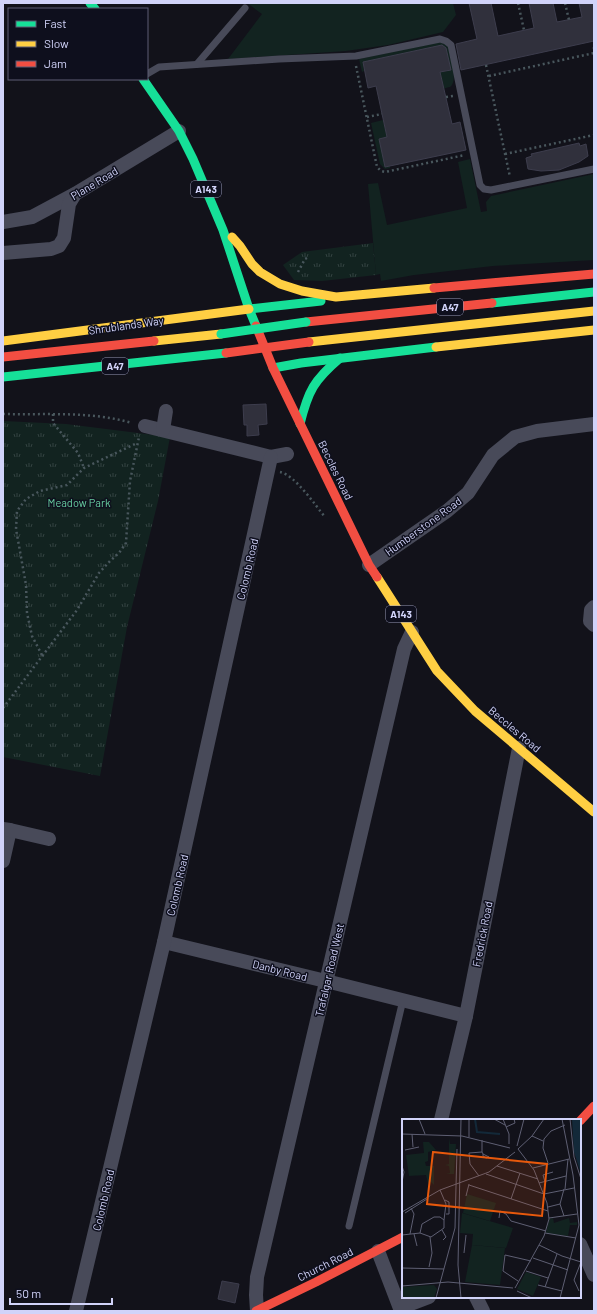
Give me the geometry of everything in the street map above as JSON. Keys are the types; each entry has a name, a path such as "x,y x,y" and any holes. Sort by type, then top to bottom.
{"main road":[{"name":"Beccles Road","path":"144,80 179,131 193,159 223,230 249,309 273,368 369,565 437,671 475,711 594,812"},
{"name":"A47","path":"223,230 238,241 244,254 263,276 269,280 286,287 336,297"},
{"name":"A47","path":"249,309 316,302 336,297 594,274"},
{"name":"A47","path":"3,357 221,334 306,322 594,292"},
{"name":"Shrublands Way","path":"3,341 249,309"},
{"name":"A47","path":"3,377 594,311"},
{"path":"273,368 301,363 482,341 594,330"},
{"path":"300,424 305,400 312,387 321,374 340,358"},
{"path":"581,1120 594,1106"},
{"name":"Church Road","path":"257,1311 402,1238"}],"street":[{"name":"Plane Road","path":"3,222 32,217 75,194 179,131"},
{"path":"3,253 51,249 59,246 64,238 69,204 75,194"},
{"path":"163,430 166,411"},
{"name":"Humberstone Road","path":"369,565 447,511 468,493 492,455 515,437 537,430 594,424"},
{"path":"145,426 163,430 270,464 287,454"},
{"name":"Colomb Road","path":"76,1311 164,942 270,464"},
{"path":"594,607 591,610 590,621 594,625"},
{"name":"Trafalgar Road West","path":"257,1311 257,1277 404,649 412,632"},
{"name":"Fredrick Road","path":"441,1119 466,1016 519,748"},
{"path":"3,861 7,830 49,839"},
{"name":"Danby Road","path":"164,942 466,1016"},
{"path":"581,1246 594,1275"},
{"path":"378,1250 400,1310 427,1298"},
{"path":"476,1298 483,1311"}],"lane":[{"path":"197,64 245,8"},
{"path":"148,73 159,67 279,59 354,56 440,39 451,45 480,185 484,189 491,190 594,169"},
{"path":"349,1226 403,1000"}],"path":[{"path":"518,3 524,30"},
{"path":"565,3 569,20"},
{"path":"489,76 594,52 594,47"},
{"path":"354,56 377,167 381,171 385,172 474,154"},
{"path":"486,65 512,185"},
{"path":"367,117 382,114"},
{"path":"505,154 594,135"},
{"path":"3,414 88,416 123,420 145,426 139,434 130,481 126,543 119,553 99,573 77,610 3,708"},
{"path":"53,414 53,423 78,453 84,468"},
{"path":"42,655 32,636 27,613 26,585 16,529 17,511 26,499 40,491 67,485 84,468 137,442"},
{"path":"270,464 297,482 328,521"}],"green space":[{"path":"247,3 453,3 456,15 443,32 388,45 346,51 228,59 262,14"},
{"path":"438,42 445,44 448,47 452,62 454,79 453,84 450,87 444,89 440,72 448,71 442,45 363,62 364,71 362,72 359,59"},
{"path":"383,120 387,137 379,139 385,167 390,166 390,168 385,169 380,164 371,123"},
{"path":"470,159 481,212 487,211 486,202 491,196 594,174 594,260 493,266 414,275 381,281 380,274 376,275 368,184 378,183 387,225 467,208 458,162"},
{"path":"373,243 376,275 322,281 294,280 283,265 302,252"},
{"name":"Meadow Park","path":"3,421 66,424 170,437 158,501 127,627 100,776 3,757"}],"building":[{"path":"469,3 491,3 498,36 534,28 529,3 553,3 557,22 582,17 579,3 594,3 594,41 461,70 456,44 477,39"},
{"path":"442,45 446,48 451,70 440,72 452,124 460,122 466,150 385,167 379,139 387,137 376,86 368,88 363,62"},
{"path":"579,143 580,146 586,144 588,156 579,162 559,170 541,171 528,169 526,158 532,156 531,154"},
{"path":"266,404 267,424 258,425 259,435 247,436 247,425 244,425 243,405"},
{"path":"222,1281 239,1284 235,1303 218,1299"}],"traffic: fast":[{"path":"90,3 94,8"},
{"path":"144,80 179,131 193,159 223,230 256,326"},
{"path":"492,303 594,292"},
{"path":"249,309 321,301"},
{"path":"221,334 306,322"},
{"path":"273,368 301,363 436,347"},
{"path":"3,377 226,353"},
{"path":"300,424 309,394 313,387 324,373 340,358"}],"traffic: slow":[{"path":"232,237 252,264 260,272 280,284 302,291 336,297 434,288"},
{"path":"3,341 249,309"},
{"path":"309,342 594,311"},
{"path":"436,347 594,330"},
{"path":"154,341 221,334"},
{"path":"377,577 437,671 475,711 594,812"}],"traffic: jam":[{"path":"434,288 594,274"},
{"path":"306,322 492,303"},
{"path":"256,326 273,368 369,565 377,577"},
{"path":"3,357 154,341"},
{"path":"226,353 309,342"},
{"path":"581,1120 594,1106"},
{"path":"256,1311 402,1238"}]}
